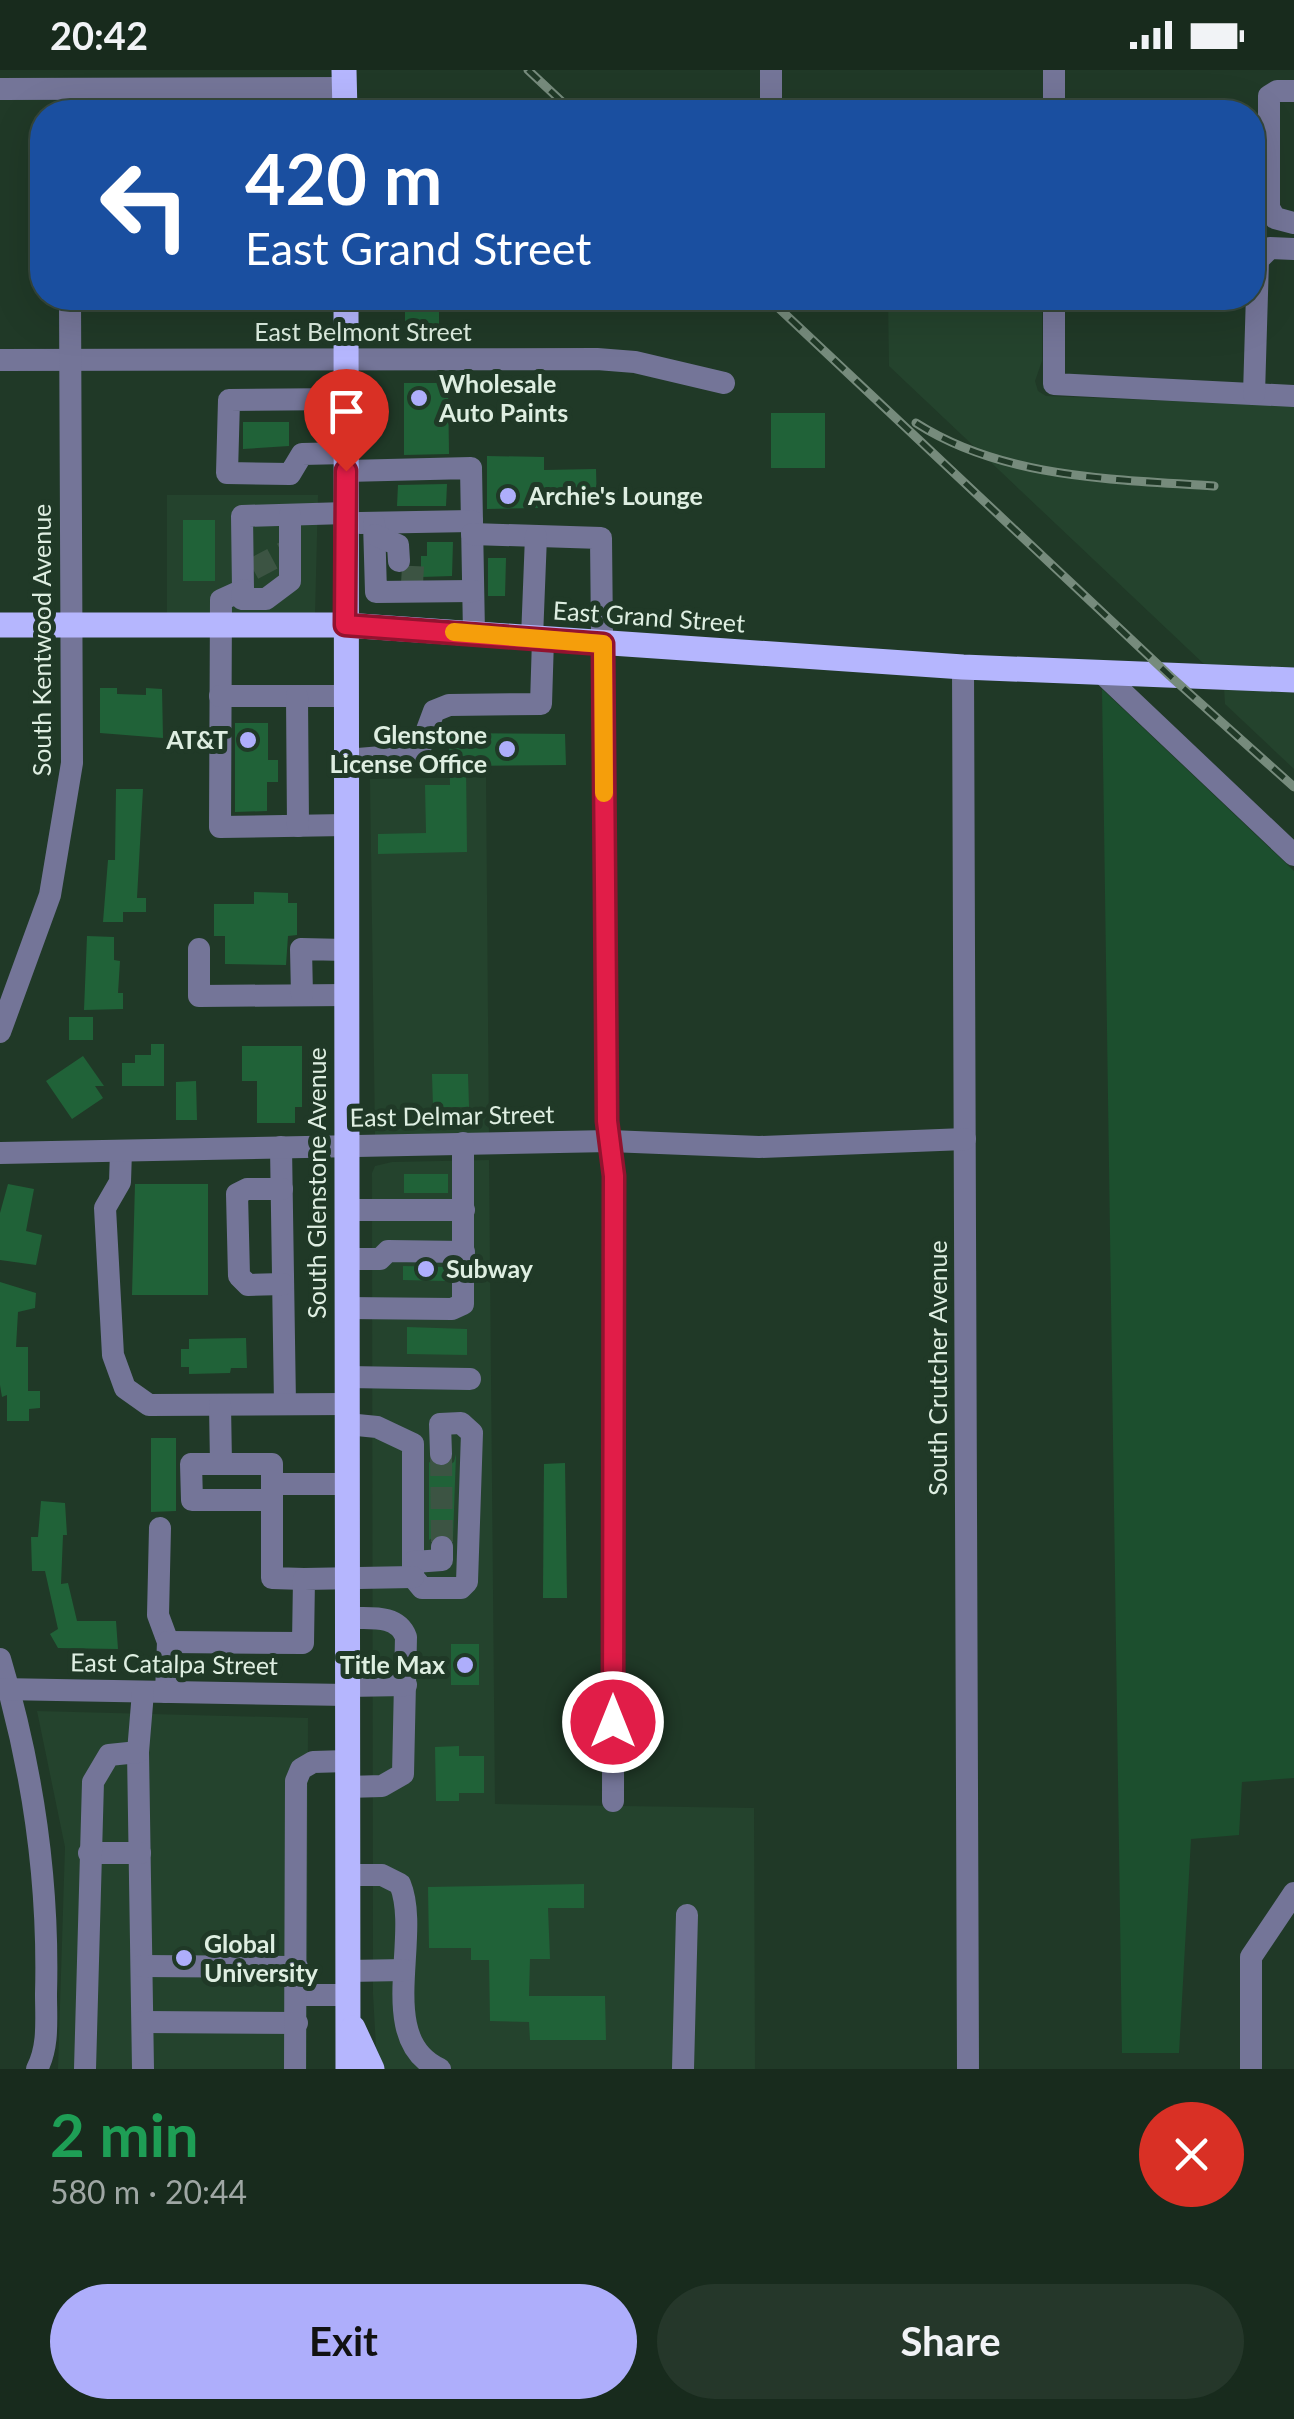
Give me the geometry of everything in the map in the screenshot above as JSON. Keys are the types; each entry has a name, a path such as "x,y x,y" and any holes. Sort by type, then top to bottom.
{"main road":[{"name":"South Glenstone Avenue","path":"346,310 348,2069"},
{"name":"East Grand Street","path":"0,625 345,625 963,668 1294,680"},
{"path":"348,1993 372,2069"}],"street":[{"path":"771,70 772,100"},
{"path":"1054,70 1054,100"},
{"path":"79,100 302,79 344,90"},
{"path":"0,89 62,100"},
{"path":"1294,92 1277,91 1269,96 1269,208 1276,218 1294,223"},
{"path":"1265,253 1270,248 1294,249"},
{"name":"South Kentwood Avenue","path":"0,1032 50,895 64,830 73,730 70,310"},
{"path":"1054,310 1054,384 1294,396"},
{"path":"1254,394 1257,310"},
{"path":"289,358 289,399"},
{"name":"East Belmont Street","path":"0,360 597,359 636,362 724,383"},
{"path":"346,399 229,400 227,473 290,474 302,454 346,462 471,468 474,633"},
{"path":"290,515 290,581 266,599 242,599 246,578 242,516 290,515 346,518 375,529 472,528 536,536 601,538 610,1141 614,1176 613,1801"},
{"path":"375,529 401,577 403,628"},
{"path":"375,529 401,577"},
{"path":"346,760 418,754 434,711 448,705 541,704 536,536"},
{"path":"346,582 401,577 473,591"},
{"path":"246,578 221,600 220,826 346,825"},
{"name":"South Crutcher Avenue","path":"963,668 968,2069"},
{"path":"1102,673 1294,854"},
{"path":"220,696 346,696"},
{"path":"297,696 298,826"},
{"path":"199,948 199,996 346,995"},
{"path":"302,995 301,949 346,950"},
{"name":"East Delmar Street","path":"0,1153 610,1141 759,1148 965,1139"},
{"path":"347,1308 460,1308 465,1296 464,1143"},
{"path":"281,1148 285,1404"},
{"path":"122,1150 120,1182 105,1208 112,1355 125,1388 150,1405 347,1402 470,1379"},
{"path":"282,1189 247,1189 237,1194 239,1276 248,1284 283,1284"},
{"path":"347,1210 464,1210"},
{"path":"347,1258 380,1258 388,1251 464,1252"},
{"path":"347,1402 377,1427 413,1444 441,1449 440,1424 461,1423 472,1433 467,1582 461,1588 422,1588 414,1570 413,1444"},
{"path":"220,1405 221,1464"},
{"path":"347,1484 272,1492 192,1500 192,1464 272,1464 272,1492 272,1578 347,1578 414,1570 442,1560 442,1547"},
{"path":"144,2069 138,1752 168,1642 158,1616 160,1528"},
{"path":"168,1642 303,1643 304,1579"},
{"path":"347,1618 382,1619 402,1626 406,1636 404,1774 382,1786 347,1787"},
{"path":"0,1659 37,1832 46,1926 46,2044 37,2069"},
{"name":"East Catalpa Street","path":"5,1689 154,1692 347,1690 406,1685"},
{"path":"85,2069 93,1782 109,1756 138,1752"},
{"path":"296,2069 296,1782 301,1768 313,1762 347,1760"},
{"path":"89,1853 140,1854"},
{"path":"348,1874 382,1875 400,1884 411,2047 424,2062 440,2069"},
{"path":"1251,2069 1251,1957 1294,1893"},
{"path":"683,2069 687,1915"},
{"path":"142,1966 297,1967"},
{"path":"297,1995 348,1993 404,1970"},
{"path":"143,2022 297,2023"}],"shaded area":[{"path":"888,310 1042,310 1042,361 1035,381 1038,391 1046,396 1294,406 1294,669 1205,665 889,366"},
{"path":"167,495 318,495 315,615 167,619"},
{"path":"1224,687 1294,690 1294,769 1225,704"},
{"path":"1102,689 1294,871 1294,1778 1242,1782 1239,1835 1191,1839 1179,2053 1122,2053"},
{"path":"486,777 489,1139 375,1135 370,779"},
{"path":"489,1160 495,1804 754,1808 755,2069 384,2069 376,2047 372,1173 375,1166 392,1162"},
{"name":"Global University","path":"37,1711 308,1718 307,2069 58,2069 65,1847"}],"building":[{"path":"405,310 439,310 439,336 405,336"},
{"path":"404,383 448,383 449,454 404,455"},
{"path":"771,413 825,413 825,468 771,468"},
{"path":"243,422 289,422 289,446 243,449"},
{"path":"487,456 544,457 544,470 596,469 597,507 487,509"},
{"path":"447,484 446,506 397,506 398,485"},
{"path":"183,520 215,520 215,581 183,581"},
{"path":"427,542 453,542 452,576 421,577 421,556 427,556"},
{"path":"488,558 506,558 505,596 488,596"},
{"path":"100,688 117,688 117,694 146,695 146,688 162,689 163,738 100,733"},
{"path":"235,723 268,723 268,760 278,760 278,782 267,782 267,811 235,812"},
{"path":"449,733 565,734 566,765 466,766 467,852 378,854 378,834 426,833 425,785 450,785"},
{"path":"116,789 143,789 137,898 146,898 146,912 123,912 123,922 103,922 108,860 115,860"},
{"path":"254,892 288,893 288,903 297,903 297,935 288,936 286,965 225,964 225,936 214,936 214,904 254,904"},
{"path":"87,936 114,937 123,1009 84,1010"},
{"path":"69,1017 93,1017 93,1040 69,1040"},
{"path":"151,1044 164,1044 164,1086 122,1086 122,1063 135,1063 135,1055 151,1055"},
{"path":"242,1046 302,1046 302,1107 295,1107 295,1123 257,1123 257,1081 242,1081"},
{"path":"83,1056 104,1086 95,1086 103,1098 72,1119 46,1081"},
{"path":"432,1074 468,1074 469,1107 433,1107"},
{"path":"196,1081 197,1120 176,1120 176,1082"},
{"path":"404,1174 448,1174 448,1193 404,1193"},
{"path":"8,1184 34,1189 26,1231 42,1235 36,1265 0,1260 0,1213"},
{"path":"135,1184 208,1184 208,1295 132,1295"},
{"path":"403,1266 445,1267 445,1281 403,1280"},
{"path":"0,1282 36,1293 35,1308 18,1312 16,1347 28,1347 28,1391 40,1391 40,1408 29,1409 29,1421 7,1421 7,1395 2,1397 0,1385"},
{"path":"407,1327 467,1329 467,1355 407,1354"},
{"path":"246,1338 247,1368 231,1368 230,1373 189,1374 189,1367 181,1367 181,1349 189,1349 189,1339"},
{"path":"151,1438 176,1438 176,1511 151,1512"},
{"path":"456,1454 453,1538 441,1532 429,1540 429,1462 442,1469 454,1462"},
{"path":"565,1463 567,1598 543,1598 544,1464"},
{"path":"41,1501 65,1503 67,1535 63,1535 61,1584 68,1583 77,1621 116,1621 118,1649 58,1648 50,1634 58,1629 45,1571 32,1571 31,1537 38,1537"},
{"name":"Title Max","path":"451,1644 479,1644 479,1685 451,1685"},
{"path":"459,1746 459,1756 484,1756 484,1793 459,1793 459,1801 436,1801 435,1747"},
{"path":"584,1884 584,1908 548,1908 550,1959 530,1959 529,1996 605,1996 606,2040 530,2040 529,2022 490,2021 489,1960 471,1960 471,1948 429,1948 428,1887"}],"tunnel":[{"path":"253,569 285,552"},
{"path":"412,584 413,566"},
{"path":"441,1454 442,1547"}],"railway":[{"path":"528,70 560,100"},
{"path":"781,310 1170,676 1294,787"},
{"path":"916,423 950,441 1022,466 1099,478 1214,486"}],"slow traffic":[{"path":"454,632 603,644 604,793"}],"place":[{"name":"Wholesale Auto Paints","path":"419,398"},
{"name":"Archie's Lounge","path":"508,496"},
{"name":"AT&T","path":"248,740"},
{"name":"Glenstone License Office","path":"507,749"},
{"name":"Subway","path":"426,1269"},
{"name":"Title Max","path":"465,1665"},
{"name":"Global University","path":"184,1958"}],"route":[{"path":"346,471 345,625 603,644 607,1121 614,1176 613,1722"}]}
